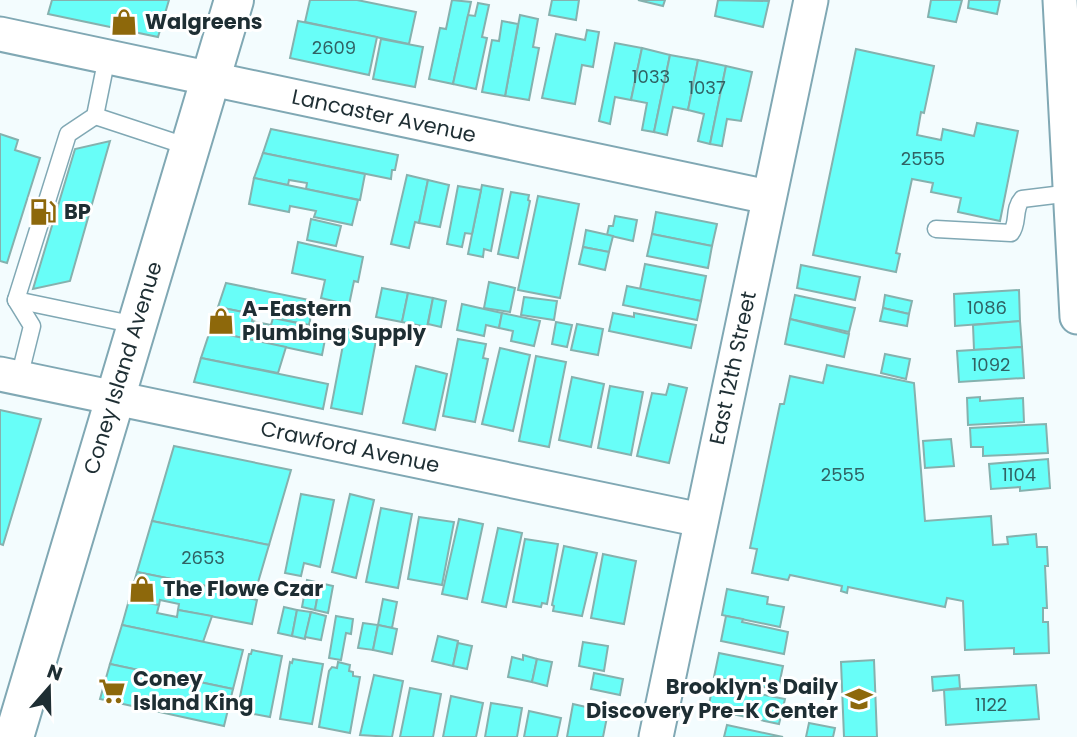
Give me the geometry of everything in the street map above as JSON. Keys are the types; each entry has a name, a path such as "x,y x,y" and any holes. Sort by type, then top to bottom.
{"main road":[{"name":"Coney Island Avenue","path":"12,736 234,0"}],"street":[{"name":"East 12th Street","path":"656,737 811,0"},
{"path":"1060,0 1077,317"},
{"name":"Lancaster Avenue","path":"0,34 768,197"},
{"name":"Crawford Avenue","path":"10,376 701,520"}],"lane":[{"path":"10,376 32,326 16,300 68,134 95,116 107,57"},
{"path":"95,116 189,148"},
{"path":"936,229 1011,233 1017,205 1022,199 1070,193"},
{"path":"16,300 136,325"}],"building":[{"name":"Walgreens","path":"52,0 169,0 158,37 48,14"},
{"path":"310,0 357,0 416,12 409,44 305,22"},
{"path":"452,0 471,2 453,84 429,79 440,28 446,29"},
{"path":"552,0 579,0 576,20 549,15"},
{"path":"638,0 665,0 663,6"},
{"path":"718,0 769,1 763,27 715,16"},
{"path":"931,0 962,0 956,22 928,17"},
{"path":"969,0 1000,0 997,14 968,8"},
{"path":"478,3 489,5 482,37 487,38 476,89 453,84 468,15 475,16"},
{"path":"520,15 538,19 533,47 539,48 529,100 505,96"},
{"path":"298,21 377,37 369,75 290,58"},
{"path":"502,21 518,24 505,96 482,92 492,40 499,41"},
{"path":"587,30 599,32 593,67 582,65 575,104 542,98 556,34 585,40"},
{"path":"381,39 423,47 415,87 373,79"},
{"path":"615,43 642,48 631,100 615,97 610,124 599,121"},
{"path":"642,48 670,55 654,132 642,130 647,103 631,100"},
{"path":"856,49 934,66 917,135 941,140 943,129 974,136 977,123 1018,131 1000,221 958,212 961,198 931,192 933,183 912,179 896,253 900,254 896,272 813,255"},
{"path":"670,55 698,60 688,110 673,107 667,135 654,132"},
{"path":"698,60 726,66 710,144 698,141 704,114 688,110"},
{"path":"726,66 752,72 741,121 727,119 722,146 710,144"},
{"path":"271,129 398,155 395,170 392,170 391,179 263,153"},
{"path":"0,134 18,140 15,150 40,158 7,263 0,261"},
{"path":"110,141 70,281 33,289 75,149"},
{"path":"263,153 365,174 360,200 306,189 307,183 289,180 288,185 254,178"},
{"path":"407,175 428,180 419,223 415,222 409,248 391,244"},
{"path":"254,178 358,200 352,225 314,217 316,211 290,206 289,212 249,204"},
{"path":"428,180 449,185 440,227 419,223"},
{"path":"482,185 503,189 491,251 484,249 483,257 468,254"},
{"path":"458,186 481,190 472,234 465,233 462,247 447,244"},
{"path":"511,192 529,195 530,201 518,258 498,254"},
{"path":"538,196 579,204 560,298 518,290"},
{"path":"656,212 717,224 712,246 652,234"},
{"path":"615,216 637,220 633,241 607,235"},
{"path":"311,219 341,226 336,246 307,240"},
{"path":"586,230 613,236 609,252 583,247"},
{"path":"652,234 712,246 708,268 647,256"},
{"path":"298,242 363,257 358,282 354,281 349,305 321,298 325,280 292,273"},
{"path":"583,247 609,252 605,270 579,264"},
{"path":"645,264 706,276 701,301 640,289"},
{"path":"801,265 860,277 855,300 797,288"},
{"path":"489,282 515,288 510,312 484,308"},
{"path":"226,283 314,301 309,325 273,318 274,311 254,307 253,314 218,307"},
{"path":"627,286 701,301 697,320 623,305"},
{"path":"382,288 408,293 402,322 376,317"},
{"path":"1019,290 1020,321 955,326 954,294"},
{"path":"408,293 433,298 427,327 402,322"},
{"path":"795,295 855,308 849,332 790,319"},
{"path":"885,295 912,301 909,314 883,308"},
{"path":"524,297 557,301 554,320 521,315"},
{"path":"433,298 446,301 441,327 428,324"},
{"path":"462,304 502,313 499,328 486,325 484,336 457,330"},
{"path":"218,307 253,314 252,321 271,325 273,318 327,329 322,355 210,331"},
{"path":"883,308 909,314 907,326 880,321"},
{"path":"502,313 540,321 534,346 511,341 513,331 499,328"},
{"path":"613,313 634,317 634,313 696,325 691,348 609,331"},
{"path":"790,319 849,334 844,357 785,344"},
{"path":"1020,321 1022,347 974,350 973,325"},
{"path":"556,322 572,325 567,347 552,344"},
{"path":"577,324 603,329 598,355 571,350"},
{"path":"346,329 377,335 362,414 331,408"},
{"path":"210,331 286,347 278,373 201,358"},
{"path":"458,339 486,344 483,358 488,359 475,422 443,416"},
{"path":"1022,347 1024,378 959,382 957,351"},
{"path":"500,348 530,355 513,431 482,424"},
{"path":"885,354 910,359 906,379 881,373"},
{"path":"536,356 566,362 549,447 519,441"},
{"path":"201,358 328,384 323,409 194,382"},
{"path":"827,365 914,383 925,521 991,516 993,545 1008,544 1007,537 1036,534 1037,547 1047,547 1047,608 1043,608 1043,622 1048,622 1049,653 1014,654 1014,648 965,650 963,601 947,598 945,607 848,587 847,593 841,591 842,586 790,575 788,580 752,573 757,549 750,548 780,404 784,404 790,376 823,383"},
{"path":"416,366 447,374 435,430 403,423"},
{"path":"572,377 604,384 591,447 559,440"},
{"path":"669,384 687,388 669,463 637,456 652,393 666,395"},
{"path":"610,386 643,392 631,455 598,448"},
{"path":"980,397 980,401 1023,398 1024,422 968,425 967,398"},
{"path":"0,410 41,419 3,545 0,544"},
{"path":"1046,424 1048,453 983,456 983,447 971,447 970,428"},
{"path":"951,439 954,466 925,468 923,441"},
{"path":"174,446 291,470 269,545 152,521"},
{"path":"1048,459 1050,488 1020,491 1020,487 991,489 989,464"},
{"path":"301,494 334,500 320,567 304,563 301,576 285,573"},
{"path":"350,494 374,500 356,578 332,572"},
{"path":"381,508 412,514 398,588 366,582"},
{"path":"419,517 454,522 442,585 408,579"},
{"path":"459,519 483,524 467,599 442,594"},
{"path":"152,521 269,545 254,596 137,572"},
{"path":"498,528 522,533 506,607 482,602"},
{"path":"525,539 558,544 547,604 542,603 541,607 513,602"},
{"path":"564,546 597,553 582,616 553,611"},
{"path":"603,554 636,561 624,624 591,618"},
{"path":"137,572 217,588 217,592 257,600 252,624 178,610 179,604 160,600 159,605 129,600"},
{"path":"307,580 320,583 315,610 302,607"},
{"path":"320,583 333,586 328,613 315,610"},
{"path":"727,589 768,597 767,604 784,607 780,627 722,615"},
{"path":"383,599 397,602 392,628 378,625"},
{"path":"129,600 159,605 157,613 177,617 178,610 212,616 203,642 122,625"},
{"path":"284,607 297,610 292,636 278,633"},
{"path":"297,610 311,612 305,639 292,636"},
{"path":"311,612 326,616 321,640 305,637"},
{"path":"336,616 353,619 351,634 346,633 341,660 329,658"},
{"path":"726,616 788,632 784,654 721,641"},
{"path":"363,623 378,625 373,650 358,648"},
{"path":"122,625 243,650 233,689 166,675 165,683 147,679 148,672 110,664"},
{"path":"378,625 397,629 392,654 373,650"},
{"path":"438,636 458,641 453,666 432,661"},
{"path":"583,642 608,646 604,671 579,666"},
{"path":"458,643 472,646 467,669 453,666"},
{"path":"252,650 282,656 270,717 237,711"},
{"path":"719,653 783,666 778,690 714,677"},
{"path":"523,655 537,659 532,682 508,677 512,657 523,660"},
{"path":"293,659 323,664 312,724 280,719 290,662 292,663"},
{"path":"537,659 552,662 547,686 532,682"},
{"name":"Brooklyn's Daily Discovery Pre-K Center","path":"874,660 877,737 844,737 841,662"},
{"path":"338,662 350,665 349,671 353,672 353,676 360,677 350,733 319,727 329,671 332,667 337,668"},
{"path":"110,664 148,672 147,679 165,683 166,675 233,689 224,726 100,699"},
{"path":"594,673 623,679 620,695 591,689"},
{"path":"374,675 403,681 392,737 360,735"},
{"path":"959,675 960,688 933,691 932,677"},
{"path":"713,685 785,699 779,724 708,709"},
{"path":"1036,685 1039,719 946,725 944,690"},
{"path":"410,688 441,694 433,737 400,737"},
{"path":"451,696 483,703 476,737 443,737"},
{"path":"491,703 522,708 517,737 485,737"},
{"path":"573,704 608,712 603,737 567,737"},
{"path":"529,711 561,718 557,737 524,737"},
{"path":"809,723 835,728 833,737 806,737"},
{"path":"727,725 783,737 724,737"}],"place":[{"name":"Walgreens","path":"124,22"},
{"name":"BP","path":"43,212"},
{"name":"A-Eastern Plumbing Supply","path":"221,321"},
{"name":"The Flowe Czar","path":"142,589"},
{"name":"Coney Island King","path":"112,691"},
{"name":"Brooklyn's Daily Discovery Pre-K Center","path":"859,699"}]}
